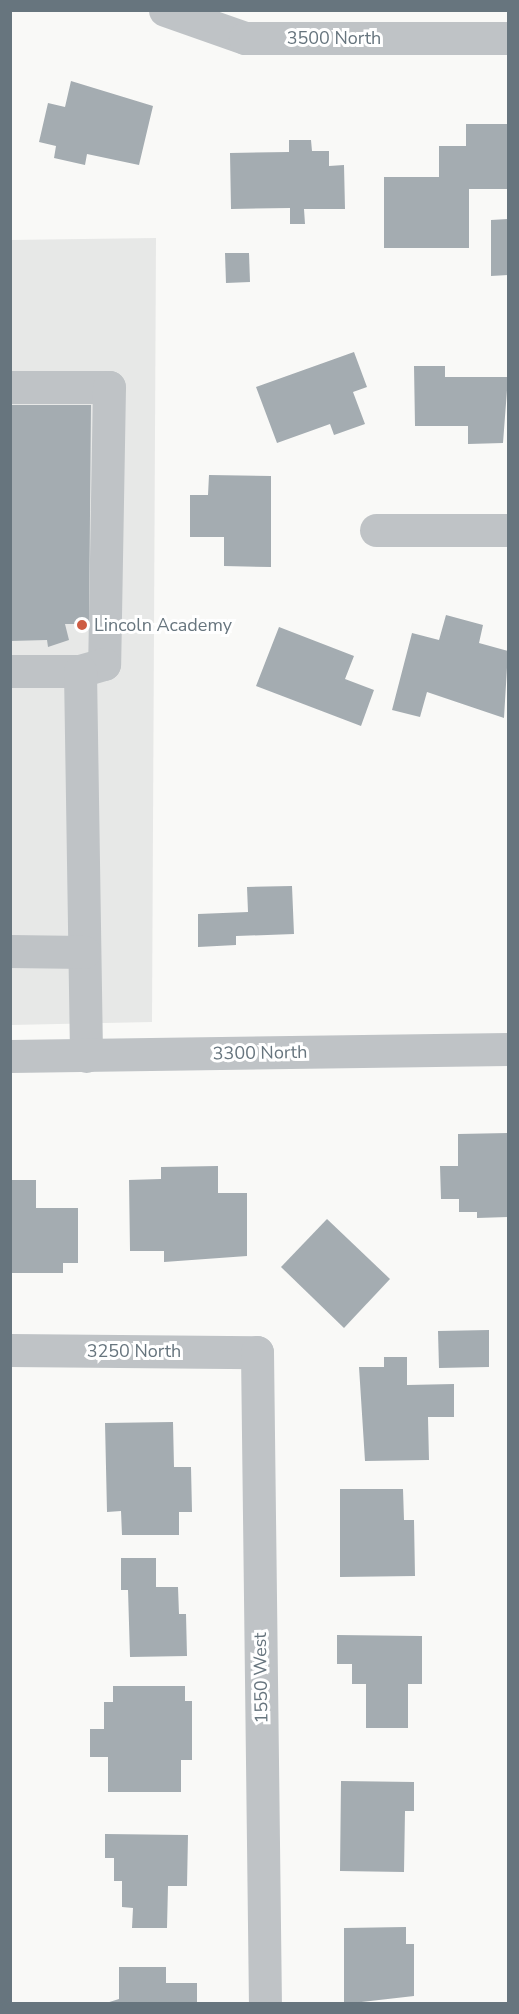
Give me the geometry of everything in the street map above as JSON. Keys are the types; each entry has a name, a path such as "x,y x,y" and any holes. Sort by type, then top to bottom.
{"street":[{"name":"3500 North","path":"165,10 245,38 508,38"},
{"path":"10,387 109,387 104,664 80,671 10,671"},
{"path":"376,530 508,530"},
{"path":"80,671 86,1056"},
{"path":"10,951 84,952"},
{"name":"3300 North","path":"10,1056 508,1049"},
{"name":"3250 North","path":"10,1350 257,1352"},
{"name":"1550 West","path":"257,1352 265,2004"}],"shaded area":[{"name":"Lincoln Academy","path":"156,238 152,1022 11,1025 10,240"}],"building":[{"path":"71,81 153,106 139,165 87,154 85,165 54,158 56,146 39,142 48,103 65,107"},
{"path":"466,124 508,124 508,189 469,189 469,248 384,248 384,177 439,177 439,146 466,146"},
{"path":"289,140 311,140 312,151 329,151 329,166 344,165 345,209 304,209 305,224 290,224 290,208 231,209 230,153 289,152"},
{"path":"508,219 508,275 491,276 491,220"},
{"path":"225,253 249,253 250,282 226,283"},
{"path":"354,352 367,387 353,392 365,424 334,435 330,424 277,443 256,387"},
{"path":"414,366 445,366 445,377 508,377 503,443 468,444 468,426 415,426"},
{"path":"10,405 91,405 89,624 65,624 69,640 48,647 47,640 10,641"},
{"path":"209,475 271,476 271,567 224,566 224,537 190,537 190,495 208,495"},
{"path":"446,615 483,625 479,643 508,651 504,718 427,692 420,717 392,710 412,633 439,640"},
{"path":"279,627 354,656 345,679 374,690 361,726 256,686"},
{"path":"292,886 294,934 236,936 236,945 198,947 198,914 248,912 247,887"},
{"path":"508,1133 508,1217 477,1218 477,1212 459,1212 459,1199 441,1199 440,1166 458,1166 458,1134"},
{"path":"218,1166 218,1193 247,1193 247,1256 164,1262 164,1251 130,1251 129,1180 161,1179 161,1167"},
{"path":"10,1180 36,1180 36,1208 78,1208 78,1263 63,1263 63,1273 10,1273"},
{"path":"327,1219 390,1279 344,1328 281,1267"},
{"path":"489,1330 489,1367 439,1368 438,1331"},
{"path":"384,1357 407,1357 407,1385 454,1384 454,1417 428,1417 429,1460 365,1461 359,1367 384,1367"},
{"path":"173,1422 174,1467 191,1467 192,1512 179,1512 179,1535 122,1535 121,1511 107,1512 105,1423"},
{"path":"340,1489 403,1489 404,1520 414,1520 415,1576 340,1577"},
{"path":"121,1558 156,1558 156,1587 178,1587 179,1614 186,1614 187,1656 130,1657 128,1590 121,1590"},
{"path":"337,1635 422,1636 422,1684 408,1684 408,1728 366,1728 366,1684 352,1684 352,1664 337,1664"},
{"path":"113,1686 185,1686 185,1701 192,1701 192,1760 181,1760 181,1792 108,1792 108,1757 90,1757 90,1729 104,1729 104,1702 113,1702"},
{"path":"341,1781 414,1782 414,1811 405,1811 404,1872 340,1871"},
{"path":"105,1834 188,1835 187,1886 168,1886 167,1928 132,1928 133,1908 122,1907 122,1881 114,1881 114,1858 105,1858"},
{"path":"406,1927 406,1944 414,1944 414,1996 344,2004 344,1928"},
{"path":"119,1967 166,1967 166,1983 197,1983 197,2004 103,2004 119,1999"}],"place":[{"name":"Lincoln Academy","path":"82,625"}]}
